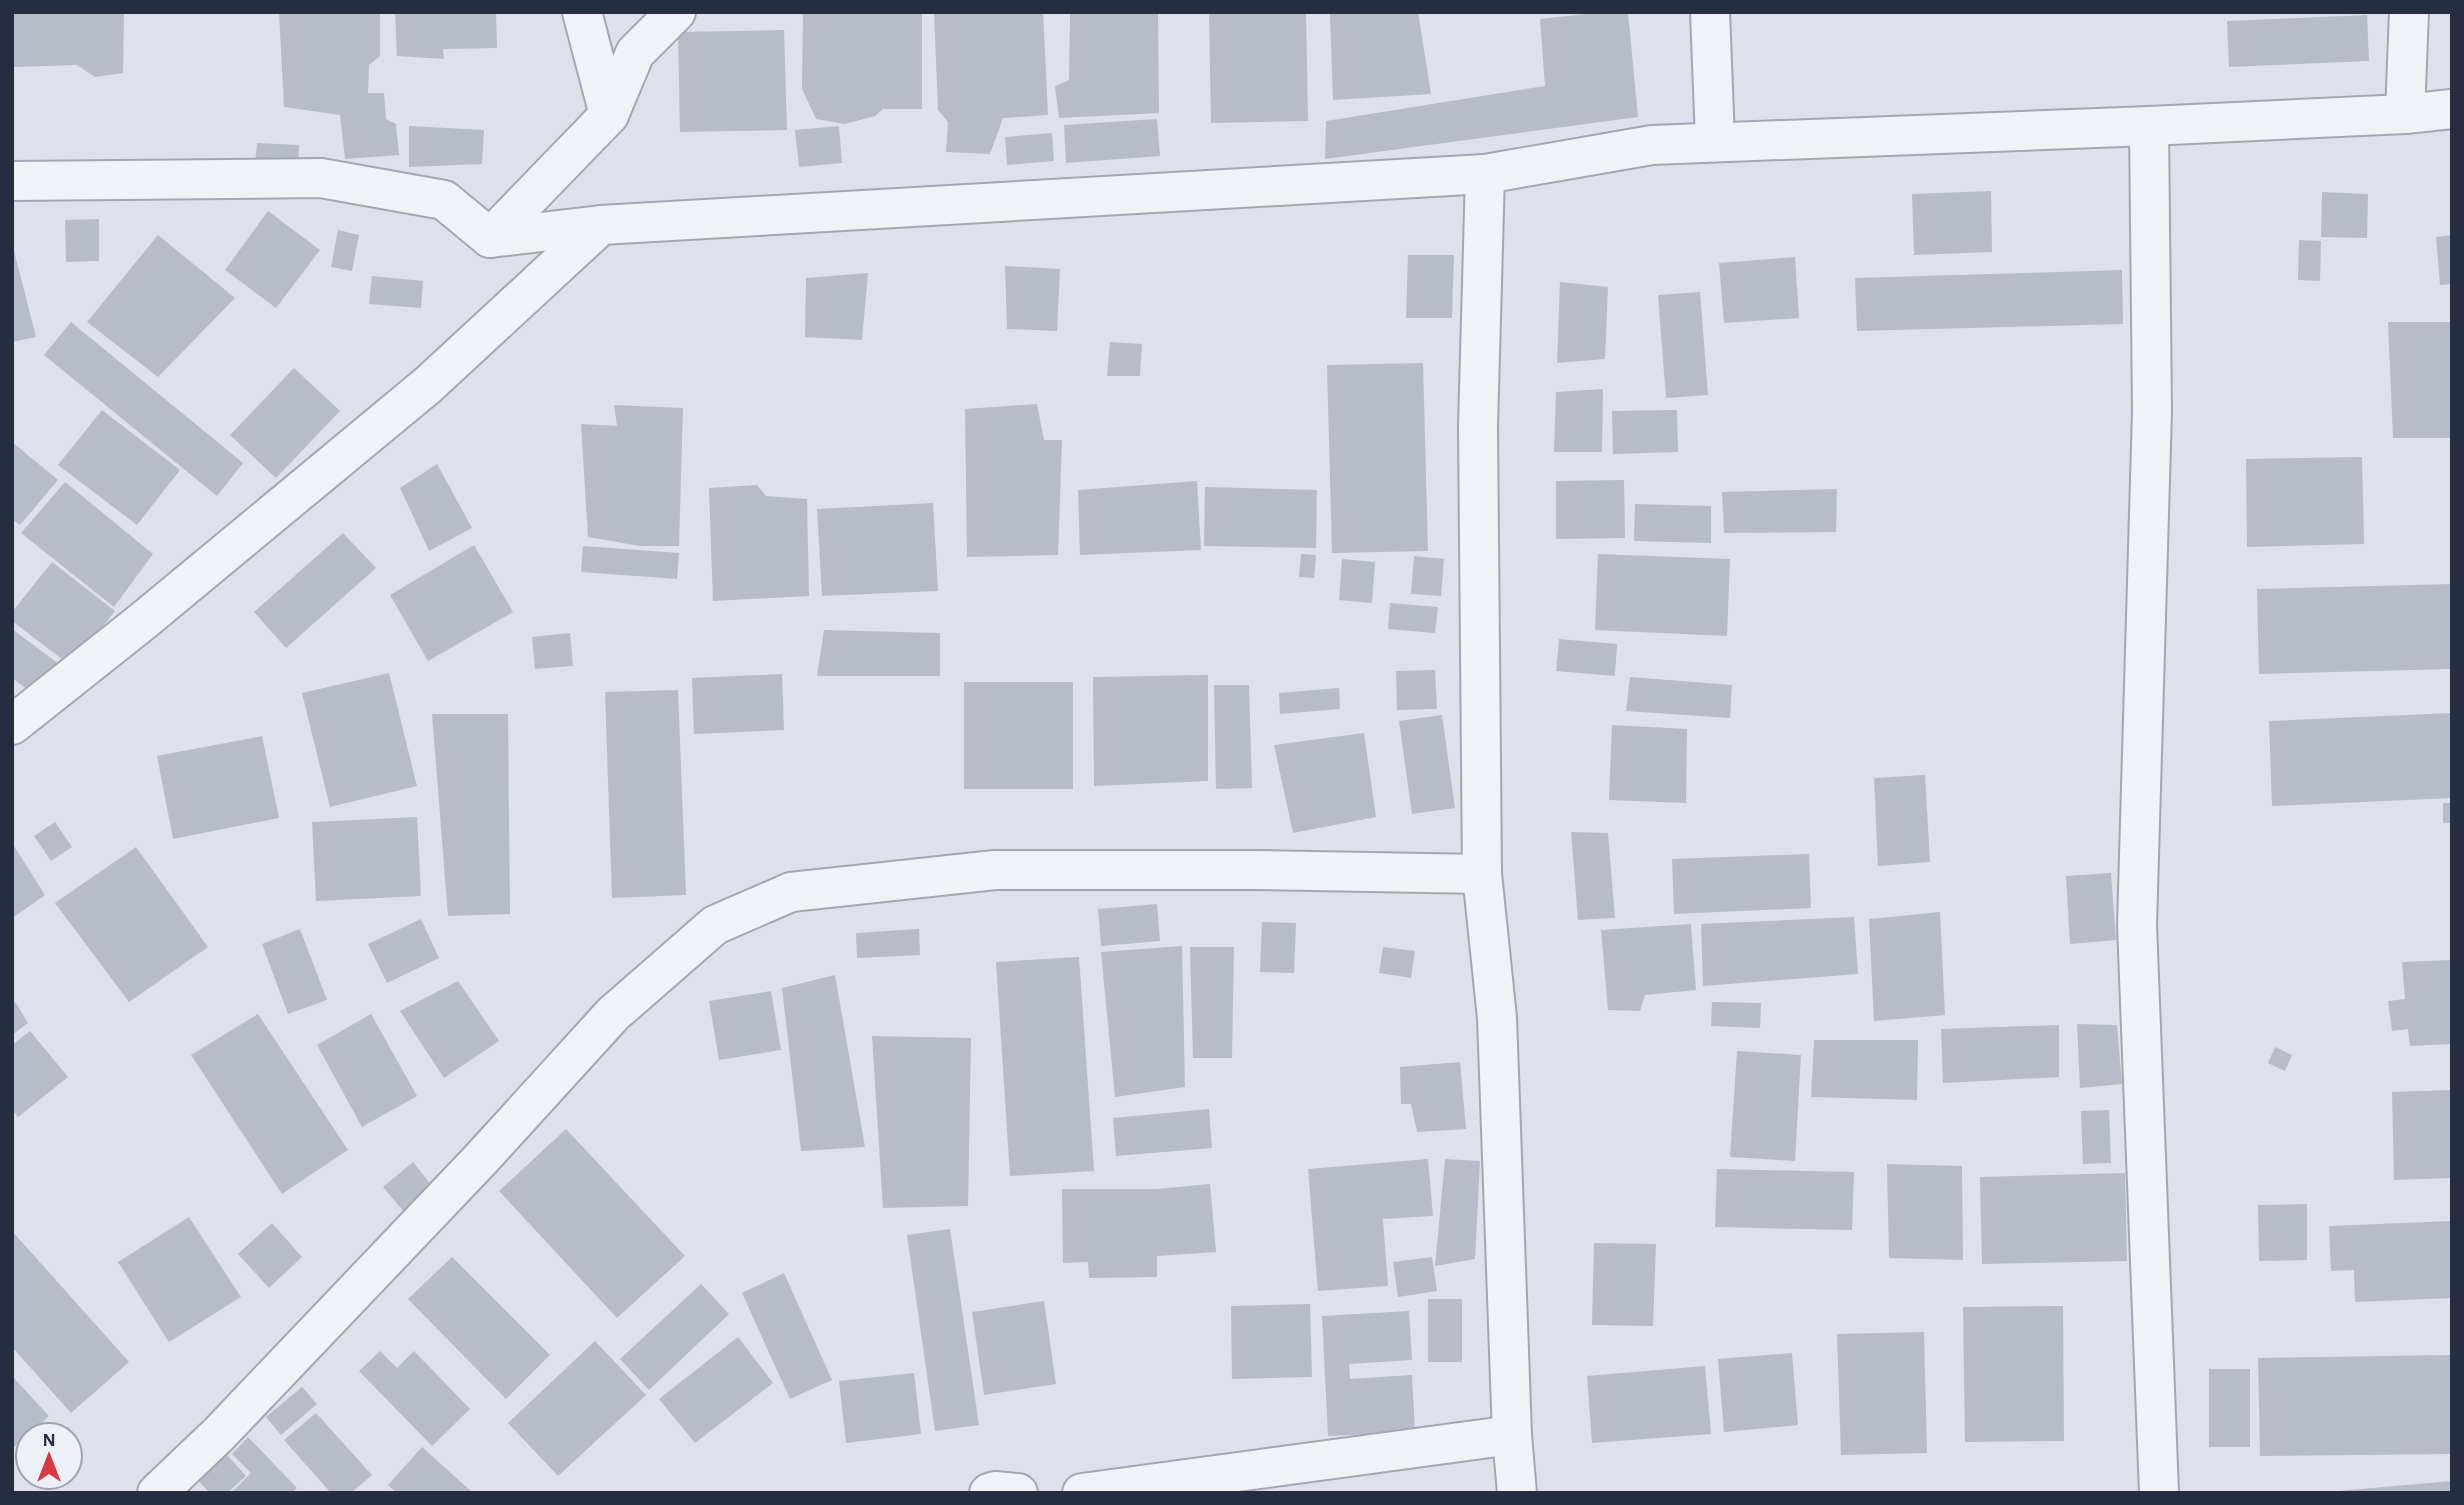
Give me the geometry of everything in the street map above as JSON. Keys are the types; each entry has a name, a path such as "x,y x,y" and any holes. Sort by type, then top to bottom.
{"street":[{"path":"582,12 609,115"},
{"path":"490,238 609,115 635,53 676,12"},
{"path":"1710,12 1715,141"},
{"path":"2405,114 2409,12"},
{"path":"12,181 321,178 444,200 490,238 601,225 1485,174 1652,145 2149,126 2405,114 2452,109"},
{"path":"2149,126 2152,411 2137,925 2159,1493"},
{"path":"1485,174 1478,426 1482,874 1497,1018 1512,1435 1517,1493"},
{"path":"12,725 143,621 428,385 601,225"},
{"path":"157,1493 219,1434 434,1208 613,1014 715,925 791,892 995,870 1252,870 1482,874"},
{"path":"1082,1493 1512,1435"},
{"path":"989,1493 1018,1493"}],"building":[{"path":"12,12 124,12 123,73 95,77 77,65 14,67"},
{"path":"279,12 380,12 380,56 369,65 368,93 384,93 386,119 396,124 399,155 345,159 340,115 284,107"},
{"path":"395,12 496,12 497,48 443,49 444,59 397,56"},
{"path":"803,12 922,12 922,109 883,109 875,116 845,124 816,119 802,89"},
{"path":"934,12 1043,12 1048,115 1003,118 990,154 946,152 948,122 938,110"},
{"path":"1070,12 1158,12 1159,113 1059,118 1055,86 1069,80"},
{"path":"1209,12 1306,12 1308,121 1211,123"},
{"path":"1418,12 1431,94 1333,100 1330,14"},
{"path":"1628,12 1638,117 1325,159 1326,121 1545,86 1540,19"},
{"path":"2367,15 2369,61 2229,67 2227,21"},
{"path":"784,30 787,130 680,132 678,32"},
{"path":"1157,119 1160,156 1066,163 1064,125"},
{"path":"409,126 484,130 482,164 409,167"},
{"path":"839,126 842,163 799,167 795,130"},
{"path":"1052,133 1054,161 1007,165 1005,137"},
{"path":"257,143 299,145 298,167 255,164"},
{"path":"1991,191 1992,252 1914,255 1912,194"},
{"path":"2322,192 2368,194 2367,238 2321,237"},
{"path":"268,211 320,250 276,308 225,270"},
{"path":"99,219 99,261 66,262 65,220"},
{"path":"338,230 359,235 352,271 331,267"},
{"path":"158,235 235,298 158,377 87,322"},
{"path":"2452,235 2452,284 2440,285 2436,237"},
{"path":"2299,240 2321,241 2320,281 2298,280"},
{"path":"12,243 36,337 12,342"},
{"path":"1408,255 1454,255 1452,318 1406,318"},
{"path":"1795,257 1799,318 1724,323 1719,263"},
{"path":"1005,266 1060,269 1057,331 1007,329"},
{"path":"2122,270 2123,324 1857,331 1855,278"},
{"path":"868,273 862,340 805,337 806,278"},
{"path":"372,276 423,281 421,308 369,304"},
{"path":"1560,282 1608,287 1605,359 1557,363"},
{"path":"1700,292 1708,395 1666,398 1658,295"},
{"path":"71,322 243,463 217,496 44,355"},
{"path":"2388,322 2452,322 2452,438 2393,438"},
{"path":"1110,342 1142,344 1140,376 1107,376"},
{"path":"1423,363 1428,551 1332,553 1327,365"},
{"path":"294,368 340,411 276,478 230,435"},
{"path":"1603,389 1602,452 1554,452 1556,392"},
{"path":"1037,404 1044,440 1062,440 1058,555 967,557 965,409"},
{"path":"614,405 683,408 679,546 640,546 588,537 581,424 617,426"},
{"path":"102,410 180,470 137,525 58,465"},
{"path":"1677,410 1678,452 1613,454 1612,411"},
{"path":"12,442 58,480 20,525 12,519"},
{"path":"2362,457 2364,544 2247,547 2246,459"},
{"path":"437,464 472,528 429,551 400,488"},
{"path":"1624,480 1625,538 1556,539 1556,481"},
{"path":"1197,481 1201,550 1080,555 1078,490"},
{"path":"65,482 153,554 114,607 21,533"},
{"path":"757,485 766,496 807,499 809,596 713,601 709,488"},
{"path":"1205,487 1317,490 1316,548 1204,546"},
{"path":"1837,489 1836,532 1724,533 1722,492"},
{"path":"933,503 938,591 822,596 817,509"},
{"path":"1635,504 1711,506 1711,543 1634,541"},
{"path":"343,533 376,568 286,648 254,612"},
{"path":"474,545 513,612 428,661 390,595"},
{"path":"583,546 679,553 677,579 581,572"},
{"path":"1301,554 1316,555 1314,578 1299,577"},
{"path":"1598,554 1730,559 1727,636 1595,630"},
{"path":"1414,556 1444,559 1441,596 1411,594"},
{"path":"1342,559 1375,562 1372,603 1339,600"},
{"path":"52,562 115,611 71,666 12,621 12,612"},
{"path":"2452,584 2452,669 2259,674 2257,589"},
{"path":"1390,603 1438,607 1435,633 1388,629"},
{"path":"12,629 59,664 35,695 12,678"},
{"path":"824,630 940,633 940,676 817,676"},
{"path":"570,633 573,666 535,669 532,637"},
{"path":"1559,639 1617,644 1615,676 1556,671"},
{"path":"1435,670 1437,709 1397,710 1396,671"},
{"path":"389,673 417,786 330,807 302,693"},
{"path":"782,674 784,730 694,734 692,678"},
{"path":"1208,675 1208,781 1094,786 1093,677"},
{"path":"1630,677 1732,685 1730,718 1626,711"},
{"path":"964,682 1073,682 1073,789 964,789"},
{"path":"1214,685 1249,685 1252,788 1216,789"},
{"path":"1339,688 1340,709 1280,714 1279,693"},
{"path":"678,690 686,895 612,898 605,692"},
{"path":"2452,713 2452,798 2272,806 2269,721"},
{"path":"432,714 508,714 510,914 448,916"},
{"path":"1442,715 1455,808 1412,814 1399,721"},
{"path":"1612,725 1687,729 1686,803 1609,800"},
{"path":"1364,733 1376,817 1293,833 1274,745"},
{"path":"262,736 279,818 173,839 157,756"},
{"path":"1925,775 1930,862 1878,866 1874,778"},
{"path":"2443,803 2452,803 2452,823 2443,823"},
{"path":"417,817 421,896 316,901 312,822"},
{"path":"55,822 72,847 51,861 34,836"},
{"path":"1571,832 1608,833 1615,918 1578,920"},
{"path":"12,843 45,895 14,917 12,913"},
{"path":"136,847 208,947 129,1002 55,903"},
{"path":"1809,854 1811,908 1674,914 1672,859"},
{"path":"2111,873 2116,940 2070,944 2066,876"},
{"path":"1157,904 1160,941 1101,946 1098,909"},
{"path":"1940,912 1945,1015 1874,1021 1869,919"},
{"path":"1854,917 1858,974 1703,986 1701,924"},
{"path":"421,919 439,958 387,983 368,944"},
{"path":"1262,922 1296,923 1294,973 1260,972"},
{"path":"1691,924 1696,990 1645,995 1640,1011 1608,1010 1601,930"},
{"path":"300,929 327,1000 288,1014 262,944"},
{"path":"919,929 920,955 857,958 856,933"},
{"path":"1182,946 1185,1087 1115,1097 1101,952"},
{"path":"1190,947 1234,947 1232,1058 1193,1058"},
{"path":"1383,947 1415,951 1411,978 1379,973"},
{"path":"1079,957 1094,1171 1010,1176 996,962"},
{"path":"2452,960 2452,1044 2410,1046 2408,1029 2392,1031 2388,1001 2405,999 2402,962"},
{"path":"835,975 865,1147 801,1151 782,988"},
{"path":"458,981 499,1041 444,1078 400,1011"},
{"path":"771,991 781,1050 719,1060 709,1001"},
{"path":"12,997 28,1023 12,1035"},
{"path":"1712,1002 1761,1003 1760,1028 1711,1026"},
{"path":"258,1014 348,1150 282,1194 191,1055"},
{"path":"371,1014 417,1096 362,1127 317,1045"},
{"path":"2077,1024 2117,1025 2122,1084 2080,1088"},
{"path":"2059,1025 2059,1077 1943,1083 1941,1029"},
{"path":"30,1031 68,1077 18,1117 12,1109 12,1045"},
{"path":"872,1036 971,1038 968,1206 883,1208"},
{"path":"1814,1040 1918,1040 1917,1100 1811,1097"},
{"path":"2275,1047 2292,1055 2285,1071 2268,1063"},
{"path":"1737,1051 1801,1055 1795,1161 1730,1157"},
{"path":"1460,1062 1466,1129 1417,1132 1411,1104 1401,1104 1400,1067"},
{"path":"2452,1090 2452,1178 2394,1180 2392,1092"},
{"path":"1209,1109 1212,1148 1116,1156 1113,1118"},
{"path":"2109,1110 2111,1163 2083,1164 2081,1111"},
{"path":"566,1129 685,1256 617,1318 499,1191"},
{"path":"1428,1159 1433,1216 1383,1219 1388,1286 1318,1291 1308,1169"},
{"path":"1445,1159 1480,1161 1475,1259 1435,1266"},
{"path":"413,1162 439,1195 410,1219 383,1187"},
{"path":"1887,1164 1962,1166 1963,1260 1889,1258"},
{"path":"1717,1169 1854,1172 1852,1230 1715,1227"},
{"path":"2125,1173 2127,1261 1982,1264 1980,1177"},
{"path":"1210,1184 1216,1252 1157,1256 1157,1277 1089,1278 1088,1262 1063,1263 1062,1189 1157,1189"},
{"path":"2307,1204 2307,1260 2259,1261 2258,1205"},
{"path":"189,1217 241,1297 169,1342 118,1262"},
{"path":"2452,1221 2452,1298 2355,1302 2354,1270 2331,1271 2329,1226"},
{"path":"272,1223 302,1257 269,1288 238,1254"},
{"path":"950,1229 979,1425 935,1431 907,1235"},
{"path":"12,1231 129,1362 71,1413 12,1347"},
{"path":"1594,1243 1656,1244 1653,1326 1592,1325"},
{"path":"452,1257 550,1355 506,1399 408,1299"},
{"path":"1432,1257 1437,1291 1398,1297 1393,1262"},
{"path":"784,1273 832,1380 790,1399 742,1293"},
{"path":"701,1284 729,1314 649,1390 620,1359"},
{"path":"1428,1299 1462,1299 1462,1362 1428,1362"},
{"path":"1044,1301 1056,1384 984,1395 972,1312"},
{"path":"1310,1304 1312,1377 1232,1379 1231,1306"},
{"path":"2063,1306 2064,1441 1965,1442 1963,1307"},
{"path":"1409,1311 1412,1360 1349,1364 1350,1379 1412,1375 1415,1432 1328,1436 1322,1316"},
{"path":"1924,1332 1927,1453 1841,1455 1837,1334"},
{"path":"738,1337 773,1383 695,1443 659,1399"},
{"path":"595,1341 646,1395 558,1476 508,1423"},
{"path":"380,1351 397,1368 414,1351 470,1409 432,1446 359,1371"},
{"path":"1792,1353 1798,1425 1724,1432 1718,1359"},
{"path":"2452,1355 2452,1454 2260,1456 2258,1358"},
{"path":"1705,1366 1711,1434 1592,1443 1587,1376"},
{"path":"2209,1369 2250,1369 2250,1447 2209,1447"},
{"path":"914,1373 921,1434 846,1443 839,1381"},
{"path":"12,1376 49,1416 43,1421 14,1421 12,1449"},
{"path":"302,1387 317,1404 281,1435 266,1417"},
{"path":"316,1413 372,1475 351,1493 331,1493 284,1440"},
{"path":"248,1437 297,1488 292,1493 231,1493 251,1473 232,1454"},
{"path":"220,1447 246,1476 227,1493 210,1493 191,1473"},
{"path":"422,1447 473,1493 397,1493 388,1485"},
{"path":"2452,1481 2452,1493 2338,1493 2338,1491"}]}
